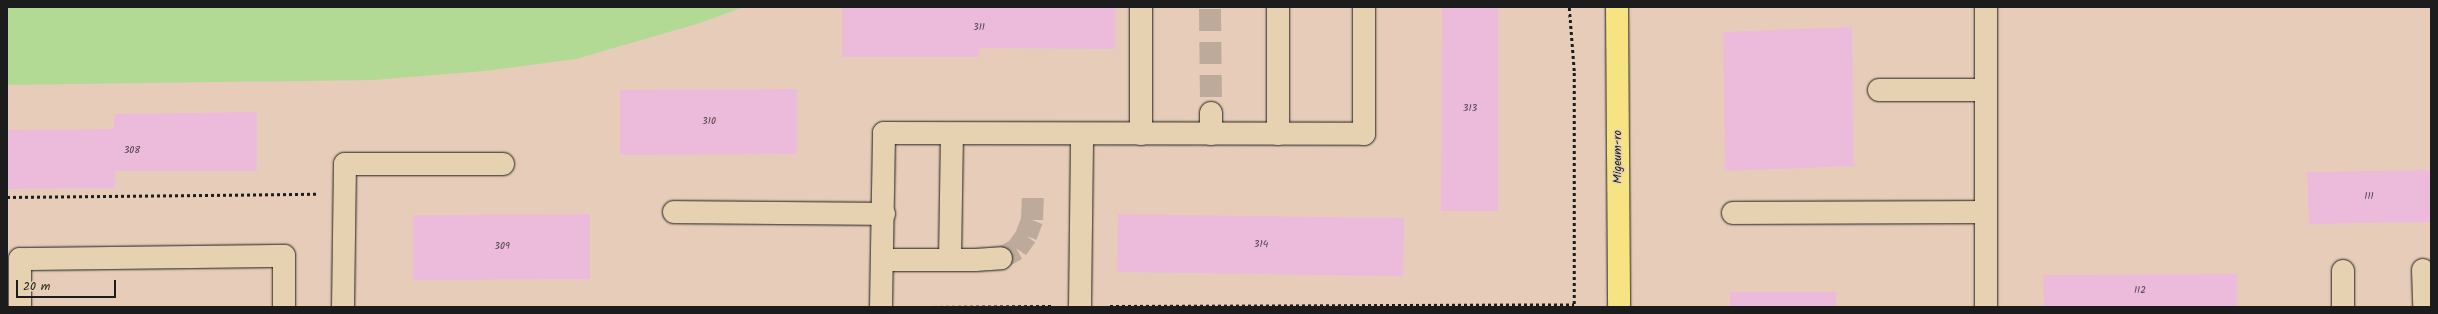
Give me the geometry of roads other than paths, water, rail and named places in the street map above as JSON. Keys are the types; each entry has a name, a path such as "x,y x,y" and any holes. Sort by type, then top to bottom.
{"main road":[{"name":"Migeum-ro","path":"1617,7 1619,307"}],"lane":[{"path":"1140,134 1141,7"},
{"path":"1278,7 1278,134"},
{"path":"881,307 884,214 884,133 1140,134 1211,124 1278,134 1364,134 1364,7"},
{"path":"1986,7 1986,307"},
{"path":"1879,90 1986,90"},
{"path":"950,260 952,134"},
{"path":"1080,307 1082,134"},
{"path":"343,307 345,164 503,164"},
{"path":"674,212 884,214"},
{"path":"1733,213 1986,212"},
{"path":"20,307 20,259 284,256 284,307"},
{"path":"882,260 1001,258"},
{"path":"2423,270 2424,307"},
{"path":"2343,271 2343,307"}],"tunnel":[{"path":"1210,9 1211,113"},
{"path":"1001,258 1017,249 1026,236 1032,220 1033,191"}]}
